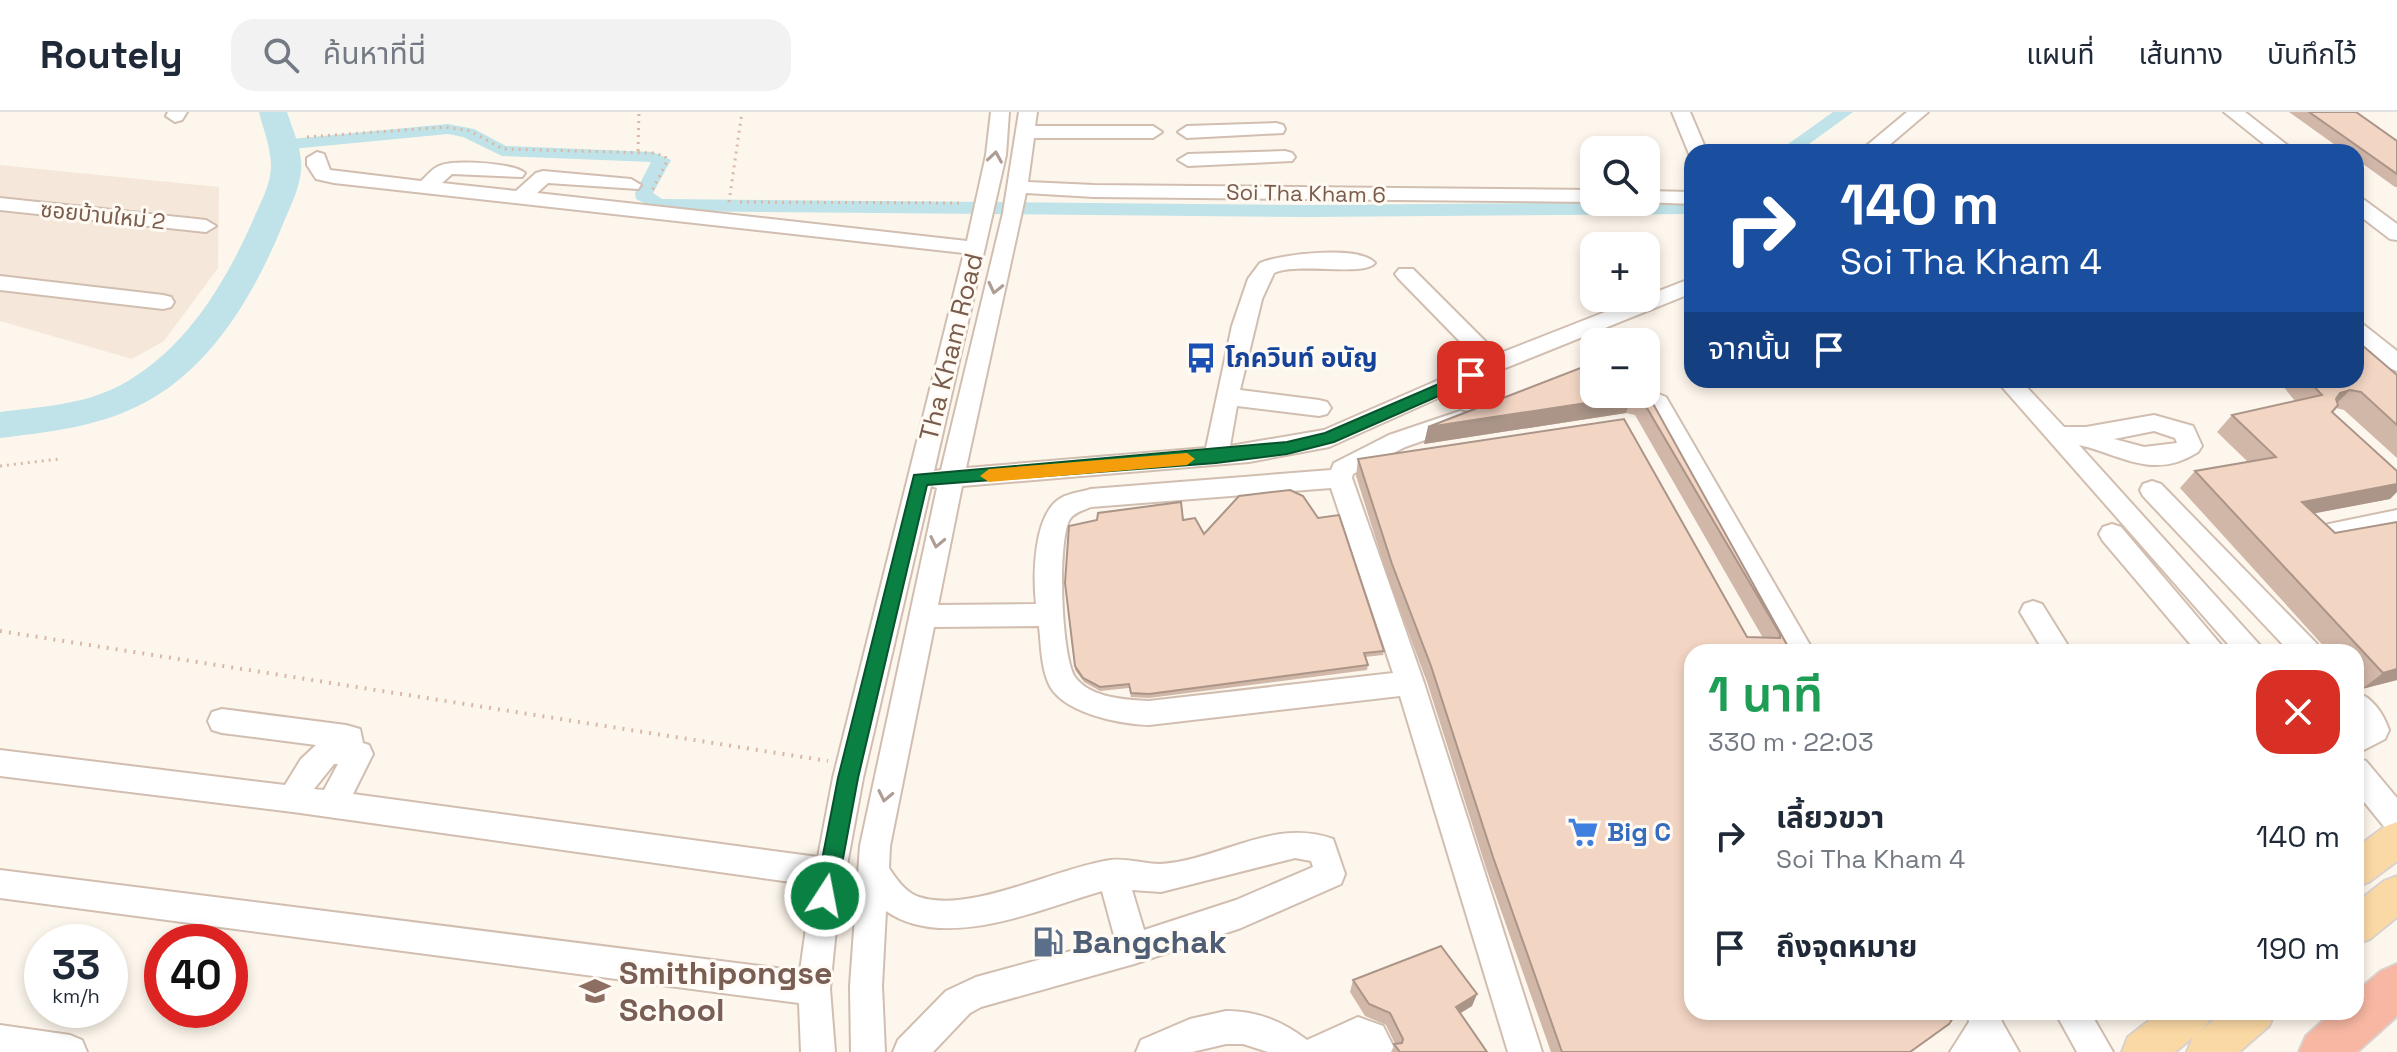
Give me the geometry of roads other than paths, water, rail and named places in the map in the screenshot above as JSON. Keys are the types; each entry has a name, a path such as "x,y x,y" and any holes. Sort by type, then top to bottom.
{"highway":[{"path":"2364,1015 2397,986"},
{"path":"2348,1052 2397,1008"},
{"path":"2322,1052 2358,1020"}],"main road":[{"path":"2364,860 2397,839"},
{"path":"2364,920 2397,894"},
{"path":"2143,1052 2182,1020"},
{"path":"2208,1052 2246,1020"}],"street":[{"name":"Tha Kham Road","path":"818,1052 814,989 821,919 852,764 985,206 996,155 1000,112"},
{"path":"1681,112 1694,144"},
{"path":"1879,144 1919,112"},
{"path":"2233,112 2275,144"},
{"name":"Tha Kham Road","path":"868,1052 866,986 873,867 951,479 1016,198 1027,122"},
{"path":"1027,122 1153,132"},
{"path":"1189,192 1186,122 1276,129"},
{"path":"1188,160 1285,157"},
{"path":"317,158 323,175 975,248"},
{"path":"426,187 444,170 452,168 515,173"},
{"path":"520,198 543,177 631,185"},
{"name":"Soi Tha Kham 6","path":"1016,198 1189,192 1580,196"},
{"path":"1660,197 1684,198"},
{"name":"ซอยบ้านใหม่ 2","path":"0,204 206,226"},
{"path":"2364,209 2397,234"},
{"path":"1216,456 1234,360 1263,272 1277,263 1334,260 1364,263"},
{"path":"1406,274 1495,364"},
{"path":"0,283 163,302"},
{"path":"920,480 1216,456 1287,448 1329,438 1495,364 1684,288"},
{"path":"2364,336 2397,363"},
{"path":"2014,388 2245,644"},
{"path":"1227,397 1319,408"},
{"path":"1660,407 1795,644"},
{"path":"1342,473 1397,441 1476,413"},
{"path":"2058,436 2086,436"},
{"path":"1410,683 1149,713 1123,712 1085,702 1061,681 1050,615 1049,551 1058,516 1069,505 1091,498 1342,473 1428,454"},
{"path":"1342,473 1373,582 1410,683 1525,1052"},
{"path":"2152,490 2299,644"},
{"path":"2329,534 2397,519"},
{"path":"2112,534 2206,644"},
{"path":"2033,612 2053,644"},
{"path":"922,616 1050,615"},
{"path":"2364,712 2375,730 2364,737"},
{"path":"222,721 350,738 344,751"},
{"path":"293,799 321,755 331,750 356,752 359,758 332,804"},
{"path":"0,763 332,804 830,873"},
{"path":"2364,780 2397,820"},
{"path":"873,867 880,885 894,898 920,912 944,914 976,910 1112,874 1161,878 1295,844 1322,849 1330,874 1241,913 1134,949 976,993 958,1002 910,1052"},
{"path":"1112,874 1134,949"},
{"path":"0,884 814,989"},
{"path":"2076,1020 2096,1052"},
{"path":"1153,1052 1187,1036 1224,1025 1270,1034 1282,1039 1296,1052"},
{"path":"1317,1052 1358,1034 1371,1038 1379,1052"},
{"path":"0,1042 70,1052"}],"waterway":[{"path":"0,425 78,414 132,395 159,377 206,331 243,276 283,185 286,159 273,112"},
{"path":"1798,144 1844,112"},
{"path":"281,145 448,129 468,133 502,151 653,157 662,160 644,193 645,199 660,205 1308,211 1684,208"}],"place":[{"name":"โภควินท์ อนัญ","path":"1201,358"},
{"name":"Big C","path":"1583,832"},
{"name":"Bangchak","path":"1048,942"},
{"name":"Smithipongse School","path":"595,991"}]}
